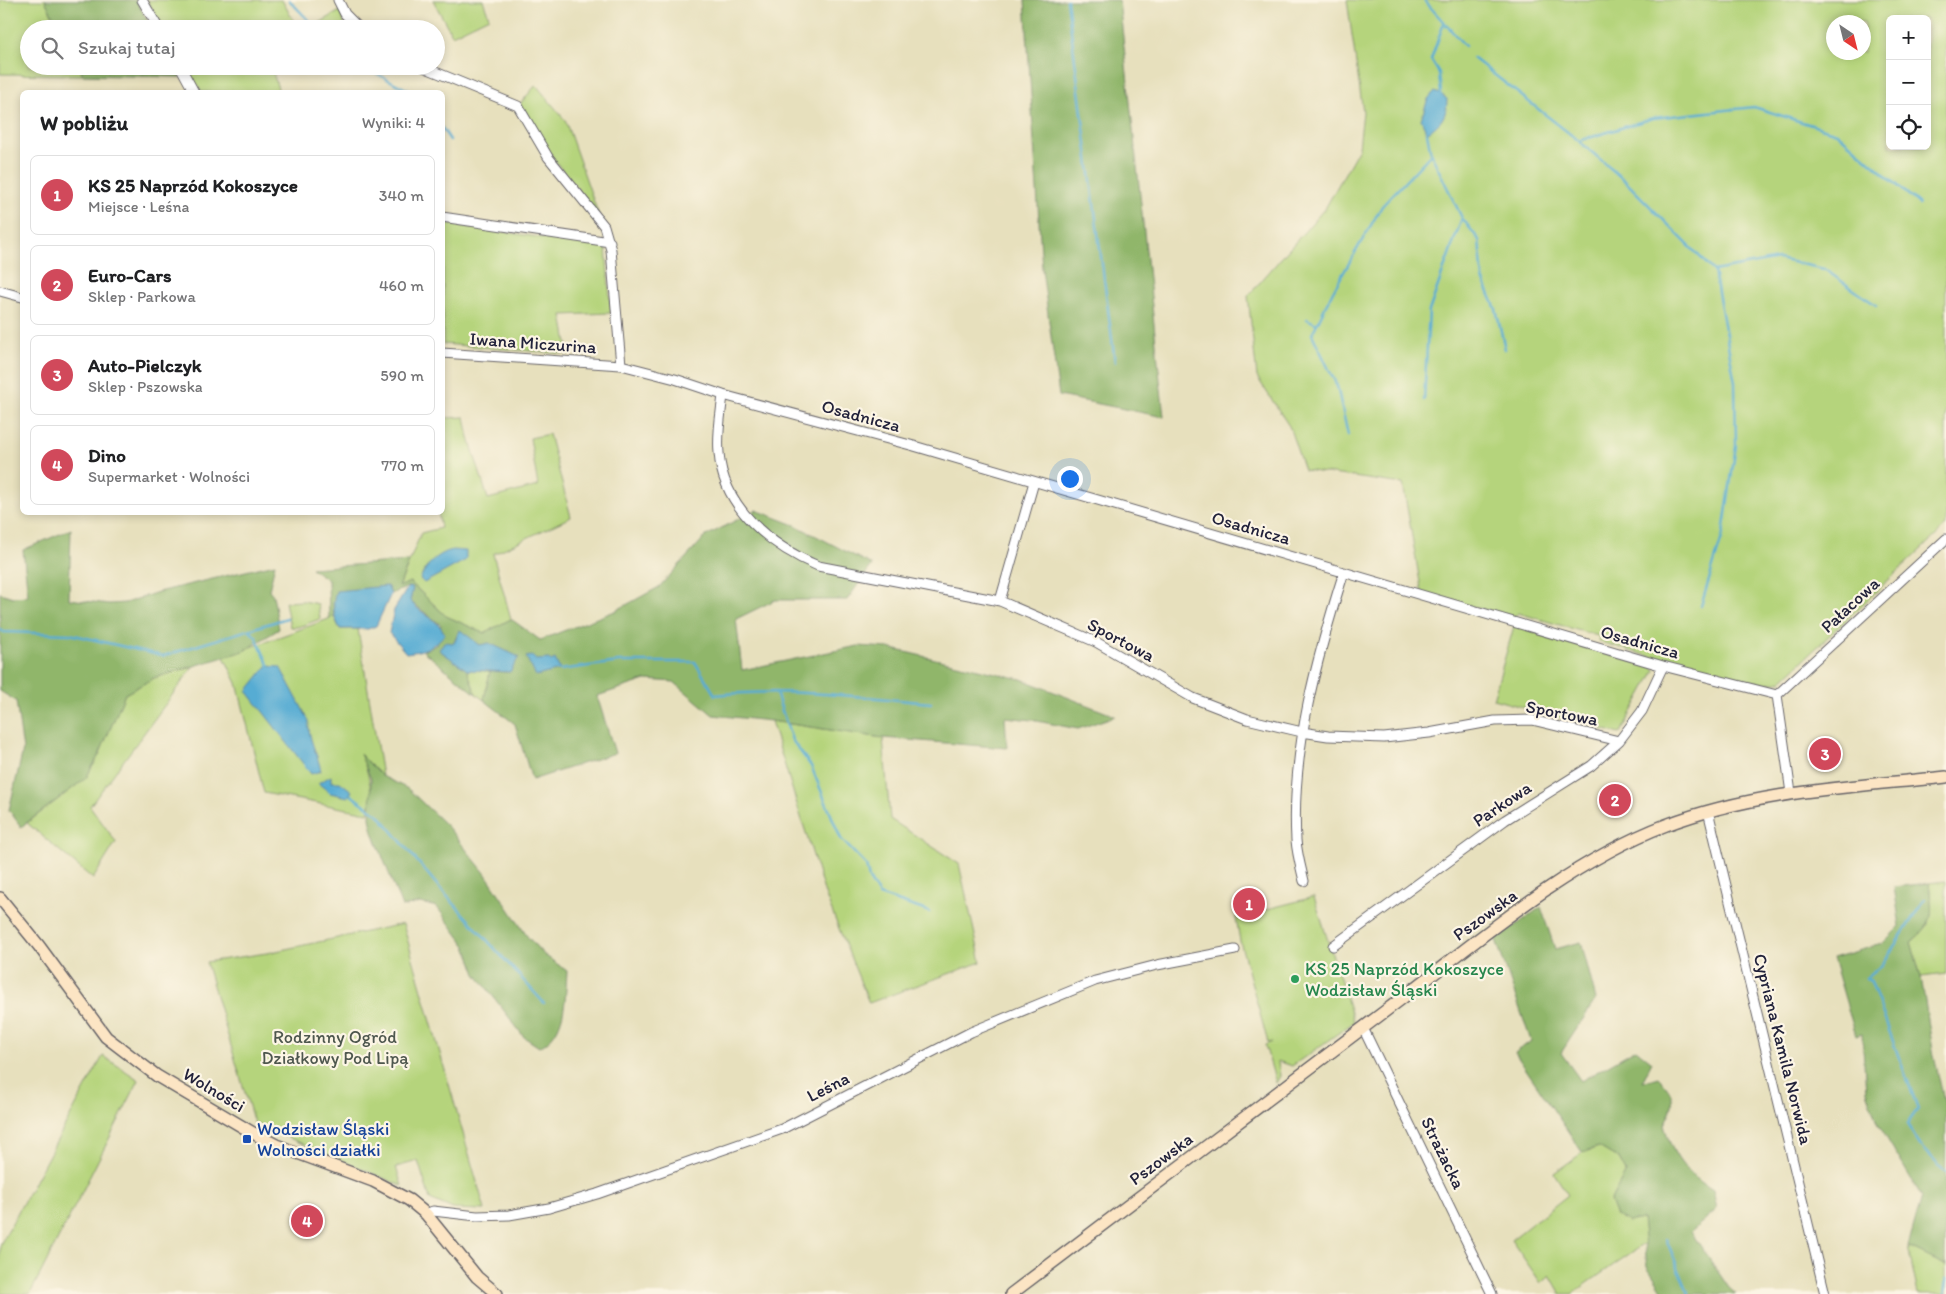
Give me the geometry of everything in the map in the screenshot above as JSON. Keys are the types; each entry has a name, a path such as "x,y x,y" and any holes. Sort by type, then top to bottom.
{"main road":[{"name":"Pszowska","path":"1011,1294 1492,930 1588,864 1618,847 1665,825 1763,796 1946,777"},
{"name":"Wolności","path":"0,898 39,946 106,1037 156,1076 253,1134 276,1145 394,1191 426,1214 458,1256 477,1277 497,1294"}],"street":[{"path":"142,0 154,20"},
{"path":"338,0 345,14 351,20"},
{"path":"185,75 193,90"},
{"path":"443,75 518,106 548,157 604,226 610,242 620,364"},
{"path":"445,217 610,242"},
{"path":"0,291 20,296"},
{"name":"Iwana Miczurina","path":"445,353 620,364"},
{"name":"Osadnicza","path":"620,364 723,395 1034,482 1663,666 1777,695"},
{"name":"Sportowa","path":"723,395 719,428 719,454 732,496 745,516 762,532 793,555 818,566 1000,601 1096,642 1193,698 1247,719 1302,732 1328,736 1384,738 1429,733 1495,721 1532,720 1619,741"},
{"path":"1000,601 1034,482"},
{"name":"Pałacowa","path":"1777,695 1946,539"},
{"path":"1304,881 1296,842 1296,787 1302,732 1344,572"},
{"name":"Parkowa","path":"1333,946 1505,820 1591,766 1619,741 1642,711 1663,666"},
{"path":"1777,695 1791,793"},
{"name":"Cypriana Kamila Norwida","path":"1708,811 1825,1294"},
{"name":"Leśna","path":"426,1214 433,1211 477,1216 509,1215 549,1208 597,1194 782,1129 971,1032 1095,980 1157,965 1236,950"},
{"name":"Strażacka","path":"1363,1028 1492,1294"}],"green space":[{"path":"0,0 45,0 55,20 20,20 20,74 0,74"},
{"path":"45,0 136,0 147,20 55,20"},
{"path":"147,0 282,0 293,20 158,20"},
{"path":"433,0 483,0 489,17 452,35"},
{"path":"1025,0 1119,0 1164,417 1059,396 1042,269"},
{"path":"1347,0 1946,0 1946,526 1781,681 1767,683 1721,675 1665,661 1600,642 1598,636 1518,613 1514,617 1422,594 1403,484 1304,470 1289,426 1257,377 1248,296 1326,207 1359,148 1363,112"},
{"path":"340,11 343,20 324,20"},
{"path":"83,75 179,75 180,77"},
{"path":"191,75 274,75 278,90 201,90"},
{"path":"536,85 565,120 599,216 555,161 520,104"},
{"path":"445,223 606,247 611,313 562,315 569,354 445,344"},
{"path":"465,417 469,438 488,499 538,486 530,438 549,434 571,517 493,554 511,619 484,633 446,616 410,582 399,587 421,533 441,528 438,515 445,515 445,418"},
{"path":"756,510 795,525 872,565 847,600 775,600 736,619 742,670 858,646 888,648 1021,679 1115,716 1078,729 1005,717 1007,748 883,738 771,721 713,715 674,682 646,680 597,696 615,753 532,780 515,724 484,700 490,671 509,672 519,657 480,646 459,630 454,643 439,650 467,670 476,694 423,651 436,645 441,625 410,601 413,588 408,587 391,594 387,586 333,602 334,617 329,618 328,580 311,568 409,561 399,587 410,582 446,616 484,633 511,619 540,640 615,611 659,587 706,536"},
{"path":"71,529 69,599 109,604 125,603 158,592 275,564 269,590 273,595 279,629 244,651 154,678 125,694 99,755 86,778 21,827 9,810 23,750 16,701 0,691 0,593 13,597 28,596 23,550"},
{"path":"303,601 318,604 320,619 298,627 290,627 285,602"},
{"path":"334,617 340,629 358,629 382,776 361,755 371,790 368,813 264,793 237,683 224,657"},
{"path":"1514,626 1652,667 1655,670 1620,734 1493,699"},
{"path":"193,667 90,806 116,842 93,879 27,823 86,778 99,755 125,694 154,678"},
{"path":"467,670 490,671 484,700 476,694"},
{"path":"771,721 883,738 890,819 959,864 981,962 869,1003 825,894"},
{"path":"360,754 382,776 408,789 447,826 485,873 527,936 543,954 567,971 565,1003 560,1024 548,1041 539,1047 524,1037 476,974 466,946 437,907 420,903 402,907 373,832 370,818 371,779"},
{"path":"1946,881 1946,974 1921,977 1911,942 1925,929 1928,923 1931,909 1929,883"},
{"path":"1929,883 1931,916 1925,928 1911,942 1921,977 1934,1056 1946,1109 1945,1265 1908,1247 1922,1197 1877,1122 1866,1091 1862,1034 1856,1036 1833,958 1882,944 1900,926 1894,887"},
{"name":"KS 25 Naprzód Kokoszyce Wodzisław Śląski","path":"1314,897 1354,1022 1292,1066 1278,1061 1280,1076 1276,1083 1265,1045 1272,1042 1268,1043 1240,941 1236,917"},
{"path":"1541,907 1555,949 1581,942 1596,999 1561,1053 1581,1081 1636,1049 1652,1062 1642,1082 1658,1077 1671,1094 1671,1111 1664,1124 1671,1145 1687,1170 1713,1190 1717,1209 1691,1232 1729,1288 1736,1294 1665,1294 1647,1266 1642,1219 1629,1222 1616,1216 1610,1201 1626,1172 1619,1159 1599,1147 1582,1152 1515,1053 1531,1041 1496,940"},
{"name":"Rodzinny Ogród Działkowy Pod Lipą","path":"403,924 485,1210 453,1209 430,1199 418,1161 396,1167 402,1186 254,1123 206,962 267,953"},
{"path":"103,1056 139,1080 30,1294 0,1294 0,1245"},
{"path":"1599,1147 1619,1159 1626,1172 1610,1201 1616,1216 1642,1219 1645,1243 1572,1294 1561,1294 1550,1275 1541,1283 1511,1240 1568,1195 1554,1173 1582,1153"},
{"path":"1908,1247 1945,1265 1946,1263 1946,1294 1918,1294"}],"water":[{"path":"1434,92 1441,94 1447,99 1446,110 1439,123 1427,133 1421,119 1428,99"},
{"path":"452,550 466,551 466,560 424,583 420,579 425,569 437,557"},
{"path":"387,586 391,594 376,626 368,629 340,629 334,610 336,591"},
{"path":"408,587 413,588 410,601 434,620 445,634 436,643 427,648 406,653 389,633 394,610"},
{"path":"460,630 480,645 489,643 519,657 510,672 467,670 439,650 444,642 454,643"},
{"path":"532,656 536,660 549,659 551,661 555,659 560,670 536,676 526,657"},
{"path":"267,666 280,667 309,721 311,739 321,771 311,774 247,691"},
{"path":"331,776 331,782 340,782 352,791 348,797 330,793 318,783"}],"waterway":[{"path":"289,0 308,20"},
{"path":"1067,0 1115,362"},
{"path":"1424,0 1465,46"},
{"path":"1441,94 1439,73 1431,60 1444,22"},
{"path":"1473,58 1579,141 1653,118 1754,107 1837,133 1919,204"},
{"path":"379,75 408,90"},
{"path":"445,132 450,140"},
{"path":"1348,435 1337,386 1312,334 1333,291 1382,206 1431,154 1427,133"},
{"path":"1579,141 1624,180 1714,271 1778,259 1824,269 1876,305"},
{"path":"1424,400 1429,311 1462,218 1431,154"},
{"path":"1462,218 1479,240 1483,279 1496,309 1505,349"},
{"path":"1701,606 1723,534 1736,445 1735,382 1714,271"},
{"path":"1307,319 1317,324"},
{"path":"0,630 4,632 70,634 163,656 287,618"},
{"path":"249,630 256,637 269,666"},
{"path":"560,670 619,662 695,662 715,695 769,692 931,703"},
{"path":"776,693 792,740 811,766 841,839 866,865 869,879 879,895 930,912"},
{"path":"351,795 379,815 437,885 544,1003"},
{"path":"1925,899 1882,965 1866,978 1870,979 1918,1109 1907,1124 1921,1147 1946,1173"},
{"path":"1666,1239 1689,1294"},
{"path":"1944,1294 1946,1280"}],"place":[{"name":"Auto-Pielczyk","path":"1825,754"},
{"name":"Euro-Cars","path":"1615,800"},
{"name":"KS 25 Naprzód Kokoszyce","path":"1249,904"},
{"name":"KS 25 Naprzód Kokoszyce Wodzisław Śląski","path":"1295,979"},
{"name":"Wodzisław Śląski Wolności działki","path":"247,1139"},
{"name":"Dino","path":"307,1221"}]}
